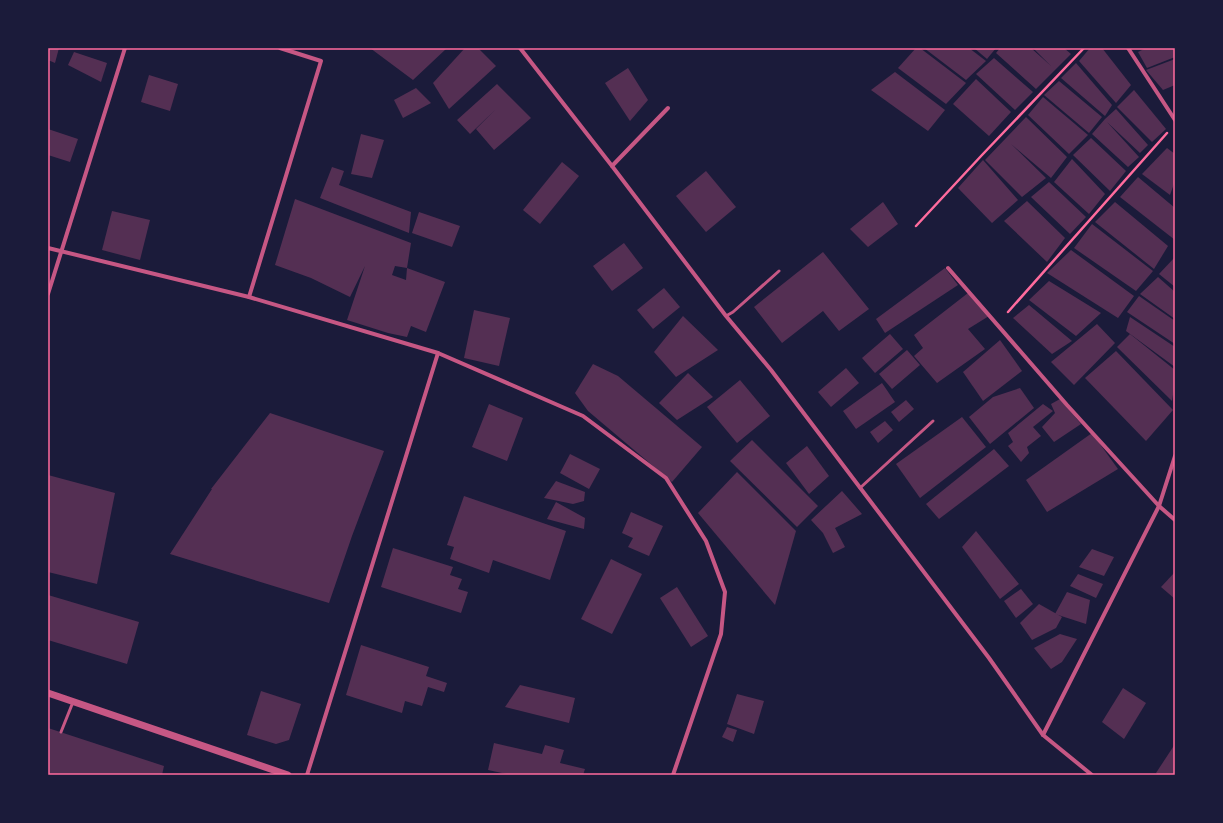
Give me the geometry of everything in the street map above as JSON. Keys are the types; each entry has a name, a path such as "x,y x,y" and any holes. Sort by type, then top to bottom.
{"street":[{"path":"48,294 125,48"},
{"path":"249,297 321,61 280,48"},
{"path":"520,48 726,316 771,370 989,658 1043,735 1092,775"},
{"path":"1128,48 1175,120"},
{"path":"612,166 668,108"},
{"path":"48,248 249,297 438,353 583,416 666,478 706,541 725,592 721,634 673,775"},
{"path":"948,268 1067,406 1159,506 1175,520"},
{"path":"307,775 438,353"},
{"path":"1043,735 1159,506 1175,456"},
{"path":"48,693 288,775"}],"lane":[{"path":"726,316 733,312 779,271"},
{"path":"860,488 934,421"},
{"path":"61,732 73,702"}],"path":[{"path":"916,226 976,160 1084,48"},
{"path":"997,324 1170,130"}],"building":[{"path":"48,48 59,48 55,63 48,60"},
{"path":"370,48 447,48 413,80"},
{"path":"465,48 478,48 496,66 449,109 433,83"},
{"path":"916,48 920,48 966,83 946,104 898,68"},
{"path":"924,48 969,48 986,61 966,80"},
{"path":"974,48 996,48 987,59"},
{"path":"1000,48 1031,48 1051,66 1033,48 1064,48 1071,54 1036,89 996,53"},
{"path":"1090,48 1102,48 1131,85 1116,103 1079,61"},
{"path":"1146,48 1175,48 1175,57 1147,68 1138,52"},
{"path":"74,52 107,63 101,82 68,65"},
{"path":"994,58 1033,92 1015,110 976,74"},
{"path":"1175,59 1175,85 1163,90 1146,70"},
{"path":"1076,63 1112,105 1105,116 1061,78"},
{"path":"628,68 648,100 630,121 605,83"},
{"path":"895,72 945,110 928,131 871,90"},
{"path":"149,75 178,84 170,111 141,102"},
{"path":"976,79 1011,112 989,136 953,104"},
{"path":"1059,81 1102,117 1089,133 1044,95"},
{"path":"497,84 531,118 494,150 476,129 495,110 470,134 457,120"},
{"path":"416,88 431,103 403,118 394,100"},
{"path":"1134,90 1166,129 1152,142 1117,107"},
{"path":"1043,97 1088,135 1069,154 1028,115"},
{"path":"1116,109 1148,145 1140,153 1107,122 1139,157 1128,167 1092,134"},
{"path":"1026,117 1067,157 1051,178 1011,144 1046,178 1022,197 985,160"},
{"path":"48,129 78,139 70,162 48,155"},
{"path":"361,134 384,140 372,178 351,174"},
{"path":"1091,138 1126,171 1110,191 1073,155"},
{"path":"1167,148 1175,154 1175,181 1170,195 1142,174"},
{"path":"1072,159 1105,194 1089,214 1054,182"},
{"path":"983,160 1018,200 992,223 958,188"},
{"path":"562,162 579,176 540,224 523,210"},
{"path":"332,167 344,171 339,185 411,212 409,233 320,198"},
{"path":"706,171 736,207 706,232 676,196"},
{"path":"1138,177 1175,208 1175,240 1120,197"},
{"path":"1049,182 1086,217 1070,234 1031,197"},
{"path":"295,199 411,243 407,268 445,282 426,332 411,326 407,337 388,333 347,320 365,266 350,297 311,278 275,265","holes":["395,266 407,268 406,280 392,275"]},
{"path":"1027,201 1065,238 1047,262 1004,221"},
{"path":"883,202 898,224 868,247 850,229"},
{"path":"1115,202 1168,246 1154,269 1095,222"},
{"path":"112,211 150,220 140,260 102,250"},
{"path":"419,212 460,226 452,247 412,233"},
{"path":"1092,224 1153,271 1136,291 1074,248"},
{"path":"624,243 643,268 612,291 593,266"},
{"path":"1071,250 1134,296 1118,318 1047,273"},
{"path":"823,252 869,309 839,331 823,311 782,343 754,307"},
{"path":"1175,257 1175,287 1159,274"},
{"path":"945,268 958,285 885,333 876,319"},
{"path":"1158,277 1175,292 1175,319 1140,294"},
{"path":"1049,281 1101,313 1076,336 1029,300"},
{"path":"664,288 680,307 653,329 637,310"},
{"path":"968,293 989,316 968,329 985,349 937,383 914,356 923,348 914,335"},
{"path":"1139,296 1175,321 1175,344 1127,312"},
{"path":"1029,305 1072,341 1052,354 1013,318"},
{"path":"474,310 510,318 499,366 464,358"},
{"path":"683,316 718,350 676,377 654,352"},
{"path":"1130,317 1175,347 1175,367 1126,331"},
{"path":"1097,324 1115,343 1074,385 1051,362"},
{"path":"890,334 903,349 875,373 862,358"},
{"path":"1130,334 1175,370 1175,383 1172,401 1117,347"},
{"path":"1000,340 1022,371 983,401 963,372"},
{"path":"907,350 920,365 892,389 879,374"},
{"path":"1116,351 1173,410 1146,441 1085,378"},
{"path":"593,364 618,376 702,447 672,482 588,411 575,393"},
{"path":"846,368 859,383 831,407 818,392"},
{"path":"688,373 713,397 677,420 659,403"},
{"path":"740,380 770,416 737,443 707,407"},
{"path":"882,383 895,402 856,429 843,411"},
{"path":"1020,388 1034,408 990,444 969,417 993,397"},
{"path":"1060,399 1081,424 1054,442 1042,427 1055,413 1051,404"},
{"path":"906,400 914,409 899,422 891,412"},
{"path":"489,404 523,418 507,461 472,447"},
{"path":"1043,404 1053,411 1033,427 1041,436 1027,447 1029,453 1021,462 1008,446 1013,442 1008,433"},
{"path":"270,413 384,451 329,603 170,554 211,489"},
{"path":"962,417 986,447 920,498 896,464"},
{"path":"885,421 893,430 878,443 870,432"},
{"path":"1092,433 1118,469 1047,512 1026,480"},
{"path":"752,440 818,506 797,527 730,461"},
{"path":"807,446 829,476 809,494 786,463"},
{"path":"994,449 1009,466 939,519 926,504"},
{"path":"570,454 600,469 589,489 560,473"},
{"path":"737,472 796,531 775,605 698,513"},
{"path":"48,475 115,493 97,584 48,572"},
{"path":"556,481 585,492 584,501 573,504 544,498"},
{"path":"842,491 862,514 835,528 845,547 833,553 823,533 811,520"},
{"path":"464,496 566,531 550,580 493,560 489,573 450,559 454,547 447,545"},
{"path":"556,502 585,518 584,529 547,519"},
{"path":"631,512 663,526 649,556 628,547 633,538 622,533"},
{"path":"976,531 1019,584 1000,599 962,547"},
{"path":"393,548 453,567 450,575 462,579 458,589 468,592 461,613 381,587"},
{"path":"1092,549 1114,557 1104,576 1079,567"},
{"path":"611,559 642,574 612,634 581,619"},
{"path":"1175,572 1175,599 1161,587"},
{"path":"1078,574 1103,584 1096,598 1070,586"},
{"path":"677,587 708,636 691,647 660,598"},
{"path":"1021,589 1033,604 1016,618 1004,601"},
{"path":"1067,592 1090,600 1086,624 1055,614"},
{"path":"48,595 139,622 127,664 48,640"},
{"path":"1039,604 1062,617 1056,628 1032,640 1020,623"},
{"path":"1060,634 1077,639 1062,662 1051,669 1034,648"},
{"path":"361,645 429,667 426,676 447,683 444,692 428,687 422,706 405,701 402,713 346,695"},
{"path":"520,685 575,698 569,723 505,707"},
{"path":"1123,688 1146,703 1124,739 1102,722"},
{"path":"261,691 301,704 289,740 276,744 247,735"},
{"path":"737,694 764,701 754,734 727,724"},
{"path":"727,727 737,730 733,742 722,737"},
{"path":"48,728 164,766 162,775 48,775"},
{"path":"494,743 542,754 545,745 564,750 560,763 585,769 583,775 511,775 488,770"},
{"path":"1175,744 1175,775 1159,775 1156,773"}]}
